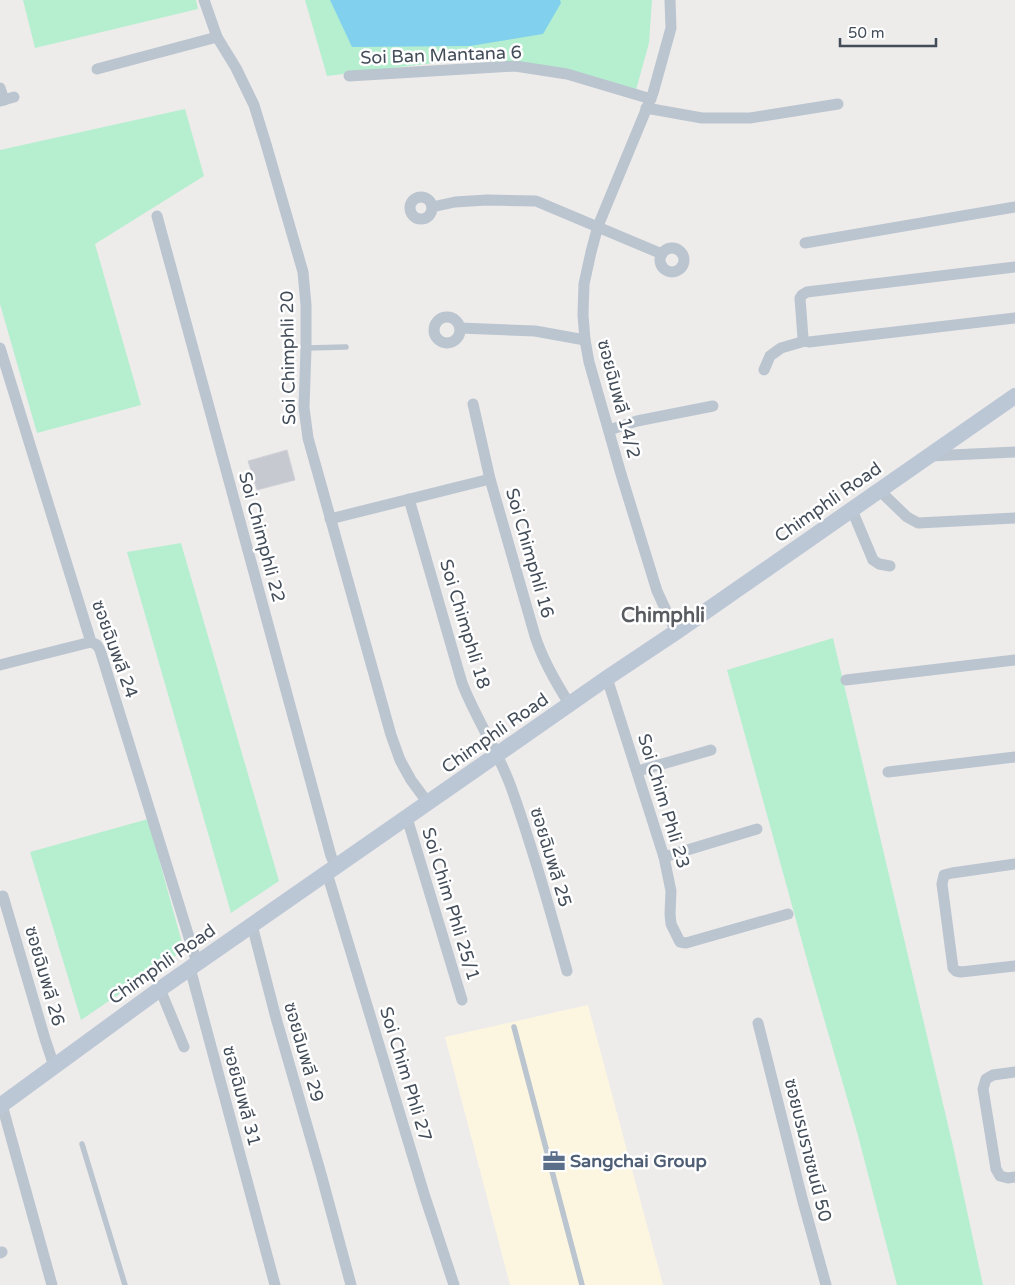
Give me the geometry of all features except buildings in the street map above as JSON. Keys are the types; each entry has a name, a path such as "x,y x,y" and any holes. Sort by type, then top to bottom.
{"street":[{"name":"Soi Chimphli 20","path":"204,0 217,37 236,68 254,105 302,272 306,305 304,408 307,431 391,735 400,760 411,780 428,803"},
{"name":"ซอยฉิมพลี 14/2","path":"673,0 671,28 664,56 648,104 598,226 590,252 584,284 583,315 589,362 621,474 657,591 676,632"},
{"path":"97,69 217,37"},
{"name":"Soi Ban Mantana 6","path":"350,76 516,66 567,74 648,104 702,118 750,118 838,104"},
{"path":"0,88 6,100"},
{"path":"432,207 454,202 487,200 536,201 662,254"},
{"path":"805,243 1015,207"},
{"name":"Soi Chimphli 22","path":"157,216 331,856 331,870"},
{"path":"805,341 803,338 800,298 802,294 807,292 1015,267"},
{"path":"764,370 770,356 781,348 805,341 1015,318"},
{"path":"460,328 536,331 585,340"},
{"name":"ซอยฉิมพลี 24","path":"0,348 91,642 100,650 194,965"},
{"name":"Chimphli Road","path":"1,1105 160,988 1015,396"},
{"name":"Soi Chimphli 16","path":"473,404 490,479 541,653 570,705"},
{"path":"609,430 637,421 713,406"},
{"path":"930,456 1015,452"},
{"path":"330,519 490,479"},
{"path":"880,491 907,517 918,523 1015,518"},
{"name":"Soi Chimphli 18","path":"409,499 462,683 469,702 490,744 498,755"},
{"path":"852,510 873,560 879,564 890,566"},
{"path":"1,663 91,642"},
{"path":"846,680 1015,660"},
{"name":"Soi Chim Phli 23","path":"607,678 664,857 671,892 671,924 680,942 686,943 788,914"},
{"path":"638,771 711,750"},
{"name":"ซอยฉิมพลี 25","path":"498,755 511,786 540,873 567,971"},
{"path":"888,772 1015,757"},
{"name":"Soi Chim Phli 25/1","path":"407,818 462,1000"},
{"path":"664,857 757,829"},
{"path":"1015,864 944,875 942,884 953,968 961,972 1015,966"},
{"name":"Soi Chim Phli 27","path":"331,870 425,1197 454,1285"},
{"name":"ซอยฉิมพลี 26","path":"3,896 54,1066"},
{"name":"ซอยฉิมพลี 29","path":"252,925 276,1018 351,1285"},
{"name":"ซอยฉิมพลี 31","path":"194,965 275,1285"},
{"path":"160,988 184,1046"},
{"name":"ซอยบรมราชชนนี 50","path":"758,1023 826,1285"},
{"path":"1015,1072 992,1075 986,1079 983,1089 996,1169 1000,1176 1015,1178"},
{"path":"1,1105 52,1285"}],"lane":[{"path":"306,348 346,347"},
{"path":"514,1026 582,1285"},
{"path":"82,1144 125,1285"}],"shaded area":[{"name":"Sangchai Group","path":"588,1005 663,1285 510,1285 445,1037"}],"green space":[{"path":"23,0 196,0 198,9 35,48"},
{"path":"305,0 652,0 649,43 636,90 487,60 459,60 327,76"},
{"path":"185,109 204,176 95,244 141,405 37,433 0,304 0,150"},
{"path":"181,543 279,881 231,913 127,552"},
{"path":"833,638 953,1146 983,1285 897,1285 857,1132 809,967 727,670"},
{"path":"148,819 184,950 81,1020 30,852"}],"water":[{"path":"330,0 560,0 561,3 543,34 470,46 352,47"}],"place":[{"name":"Sangchai Group","path":"554,1161"}],"district":[{"name":"Chimphli","path":"663,615"}]}
